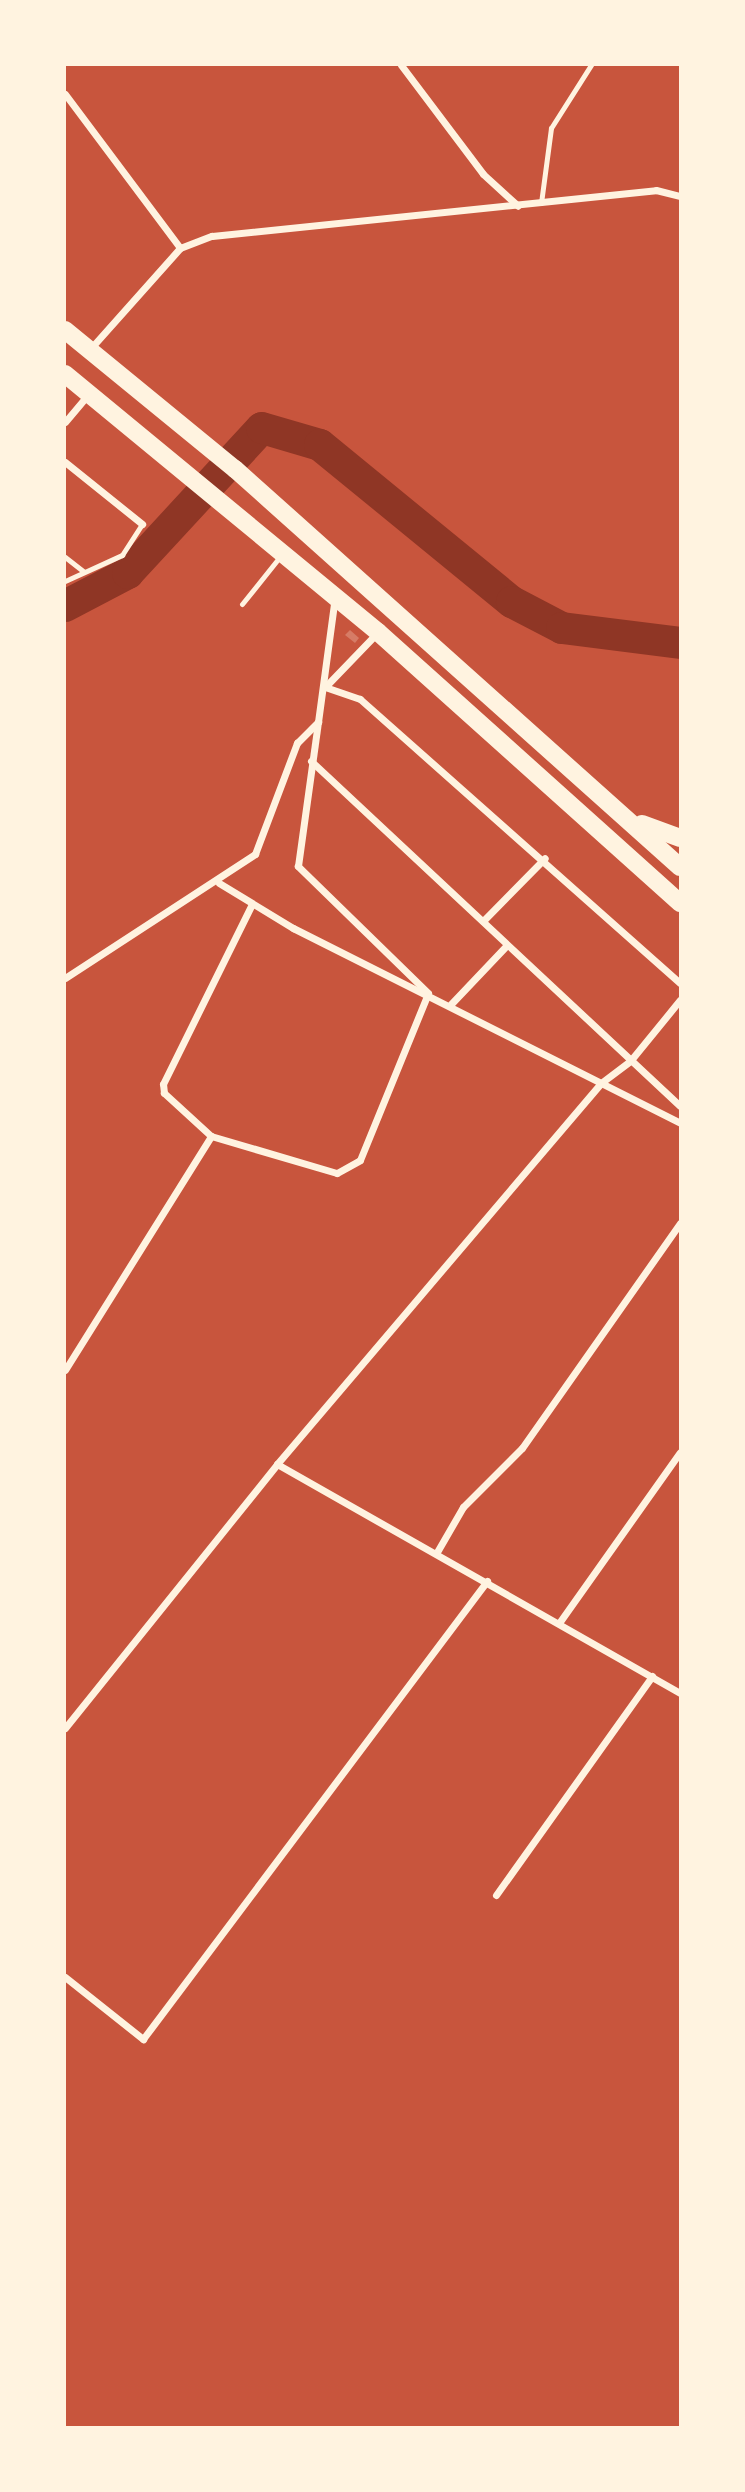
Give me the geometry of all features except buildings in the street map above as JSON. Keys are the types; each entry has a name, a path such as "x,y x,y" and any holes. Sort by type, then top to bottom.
{"main road":[{"path":"65,330 235,469 632,821 680,867"},
{"path":"65,374 378,632 679,901"},
{"path":"632,821 680,838"}],"street":[{"path":"401,65 483,174 517,206"},
{"path":"65,94 180,248"},
{"path":"89,350 180,248 212,236 656,190 680,196"},
{"path":"65,422 89,393"},
{"path":"65,462 142,524"},
{"path":"335,597 299,866 428,993"},
{"path":"325,687 378,632"},
{"path":"325,687 360,699 545,858 680,984"},
{"path":"65,978 219,883 261,845 297,743 318,722"},
{"path":"311,761 680,1105"},
{"path":"483,921 545,858"},
{"path":"219,883 251,906 451,1004 680,1123"},
{"path":"251,906 163,1084 164,1093 211,1136 345,1172 363,1157 428,993"},
{"path":"451,1004 507,945"},
{"path":"65,1728 277,1464 601,1083 631,1060 680,1000"},
{"path":"65,1370 211,1136"},
{"path":"437,1552 463,1507 522,1448 680,1223"},
{"path":"559,1623 680,1452"},
{"path":"277,1464 437,1552 680,1692"},
{"path":"65,1978 143,2039 487,1581"},
{"path":"496,1895 652,1676"}],"lane":[{"path":"541,203 551,128 591,65"},
{"path":"65,582 122,555 142,524"},
{"path":"242,604 283,553"},
{"path":"65,557 84,572"}],"waterway":[{"path":"65,606 128,573 262,428 320,445 512,602 562,628 680,643"}]}
